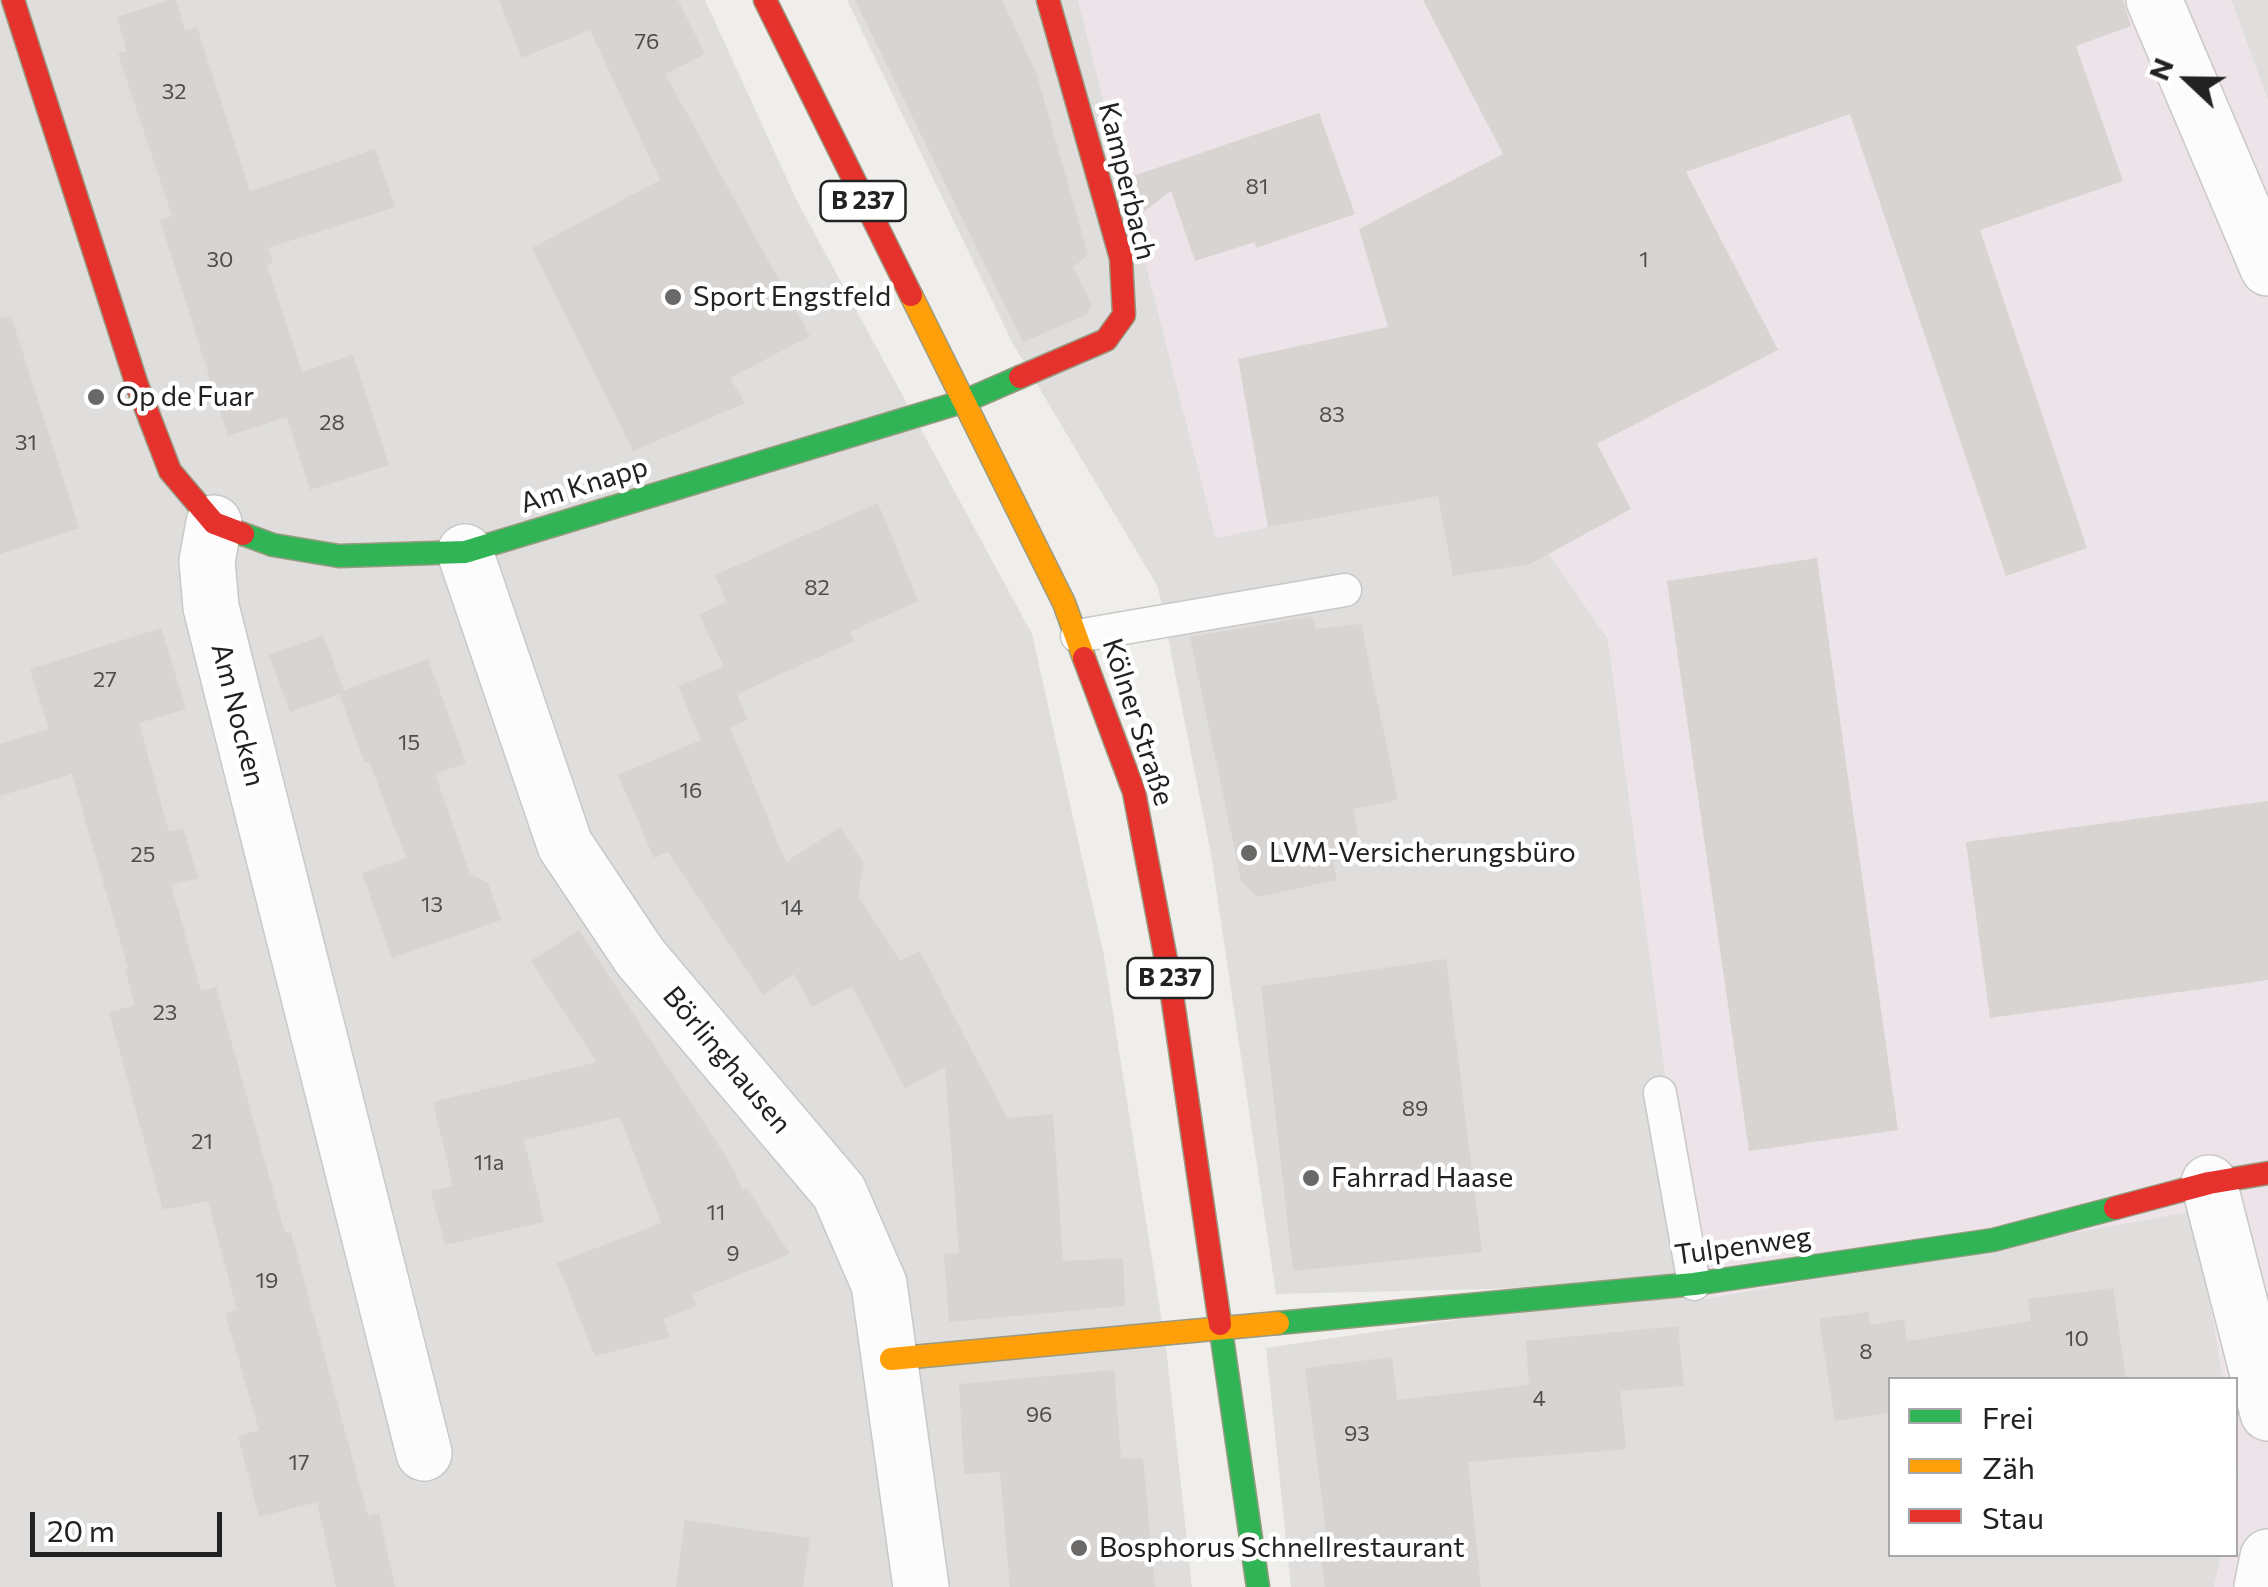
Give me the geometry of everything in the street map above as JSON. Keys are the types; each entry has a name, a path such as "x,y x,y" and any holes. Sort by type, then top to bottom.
{"street":[{"name":"Kölner Straße","path":"765,0 1078,636 1134,792 1170,981 1258,1587"},
{"name":"Kamperbach","path":"965,401 1106,340 1124,315 1120,258 1048,0"},
{"path":"2154,0 2268,268"},
{"path":"9,6 137,385 170,471 214,523"},
{"name":"Am Knapp","path":"214,523 274,544 339,556 464,552 965,401"},
{"name":"Am Nocken","path":"214,523 206,561 211,607 424,1453"},
{"name":"Börlinghausen","path":"464,552 564,845 640,958 839,1192 879,1284 921,1587"},
{"name":"Tulpenweg","path":"890,1359 1694,1284 1993,1240 2209,1184 2268,1174"},
{"path":"2209,1184 2268,1413"},
{"path":"2262,1587 2268,1557"}],"lane":[{"path":"1078,636 1344,590"},
{"path":"1660,1093 1694,1284"}],"shaded area":[{"path":"0,0 705,0 797,201 1032,634 1104,956 1166,1347 1192,1587 0,1587"},
{"path":"847,0 1078,0 1216,538 1496,477 1608,639 1694,1284 1276,1294 1211,854 1158,587 1013,344"},
{"path":"1078,0 2231,0 2268,101 2268,1587 2214,1587 2221,1557 2238,1557 2238,1377 2223,1377 2195,1211 1695,1301 1608,639 1496,477 1216,538"},
{"path":"2231,0 2268,0 2268,101"},
{"path":"2195,1210 2223,1377 1888,1377 1888,1557 2221,1557 2214,1587 1291,1587 1266,1348"}],"building":[{"path":"176,0 185,31 197,27 250,191 375,149 395,207 268,248 273,263 267,265 302,372 353,355 389,465 310,490 287,417 228,436 160,220 172,216 118,54 127,51 117,17"},
{"name":"Sport Engstfeld","path":"499,0 678,0 705,54 665,74 810,336 730,378 745,403 633,451 532,248 660,180 590,30 522,58"},
{"path":"855,0 1002,0 1037,75 1088,255 1073,267 1092,306 1086,315 1023,342"},
{"path":"1423,0 2123,0 2131,26 2076,46 2123,181 1980,230 2087,548 2006,576 1850,114 1686,172 1778,350 1597,444 1631,509 1530,564 1453,576 1438,496 1268,527 1238,359 1388,327 1359,229 1503,154"},
{"path":"1319,113 1355,214 1256,248 1255,242 1195,261 1171,191 1141,214 1130,177"},
{"path":"11,316 79,528 0,554 0,318"},
{"path":"878,503 918,601 850,632 854,641 737,694 730,679 748,720 730,727 786,862 840,827 864,864 858,896 900,961 920,951 1007,1118 1053,1114 1063,1261 1123,1258 1125,1306 949,1322 944,1254 959,1253 945,1067 905,1088 852,986 812,1007 794,974 763,995 668,852 654,858 618,775 701,740 678,686 724,667 699,615 726,602 715,575"},
{"path":"1817,558 1898,1130 1749,1151 1667,581"},
{"path":"1312,616 1316,629 1361,624 1398,800 1353,809 1362,856 1333,862 1337,880 1257,897 1241,880 1190,637"},
{"path":"161,628 186,709 139,723 169,832 183,828 198,878 171,885 201,991 216,987 285,1233 291,1232 368,1516 379,1513 395,1587 336,1587 317,1502 259,1517 238,1436 259,1430 225,1313 237,1310 208,1201 163,1210 109,1012 135,1005 125,969 128,968 72,774 0,796 0,744 49,729 30,669"},
{"path":"323,635 344,690 428,659 466,763 435,774 470,874 488,883 501,920 392,958 362,873 406,858 369,761 365,763 339,694 290,712 269,655"},
{"path":"2268,801 2268,980 1990,1018 1966,842"},
{"path":"579,930 732,1166 742,1190 747,1188 790,1254 692,1294 696,1306 663,1319 670,1337 595,1356 557,1263 661,1223 620,1117 524,1140 544,1222 445,1245 431,1191 453,1186 433,1102 597,1062 531,961"},
{"path":"1446,959 1482,1252 1293,1271 1261,986"},
{"path":"2113,1288 2126,1377 1888,1377 1888,1413 1835,1421 1819,1319 1868,1312 1870,1325 1904,1319 1907,1341 2031,1321 2028,1299"},
{"path":"1678,1326 1684,1386 1620,1391 1626,1449 1468,1462 1481,1587 1325,1587 1317,1532 1326,1531 1305,1368 1392,1357 1397,1400 1529,1385 1526,1341"},
{"path":"1114,1370 1121,1458 1143,1459 1155,1587 1010,1587 1000,1472 964,1474 959,1384"},
{"path":"685,1520 810,1538 803,1587 676,1587"}],"traffic: fast":[{"path":"243,534 273,545 339,556 465,552 965,401 1020,377"},
{"path":"1278,1323 1694,1284 1993,1240 2115,1208"},
{"path":"1220,1324 1258,1587"}],"traffic: slow":[{"path":"911,295 1064,603 1084,658"},
{"path":"891,1359 1278,1323"}],"traffic: jam":[{"path":"13,0 137,385 170,471 214,523 243,534"},
{"path":"765,0 911,295"},
{"path":"1020,377 1106,340 1124,315 1121,258 1048,0"},
{"path":"1084,658 1134,792 1170,981 1220,1324"},
{"path":"2115,1208 2209,1183 2268,1173"}],"place":[{"name":"Sport Engstfeld","path":"673,297"},
{"name":"Op de Fuar","path":"96,397"},
{"name":"LVM-Versicherungsbüro","path":"1249,853"},
{"name":"Fahrrad Haase","path":"1311,1178"},
{"name":"Bosphorus Schnellrestaurant","path":"1079,1548"}]}
